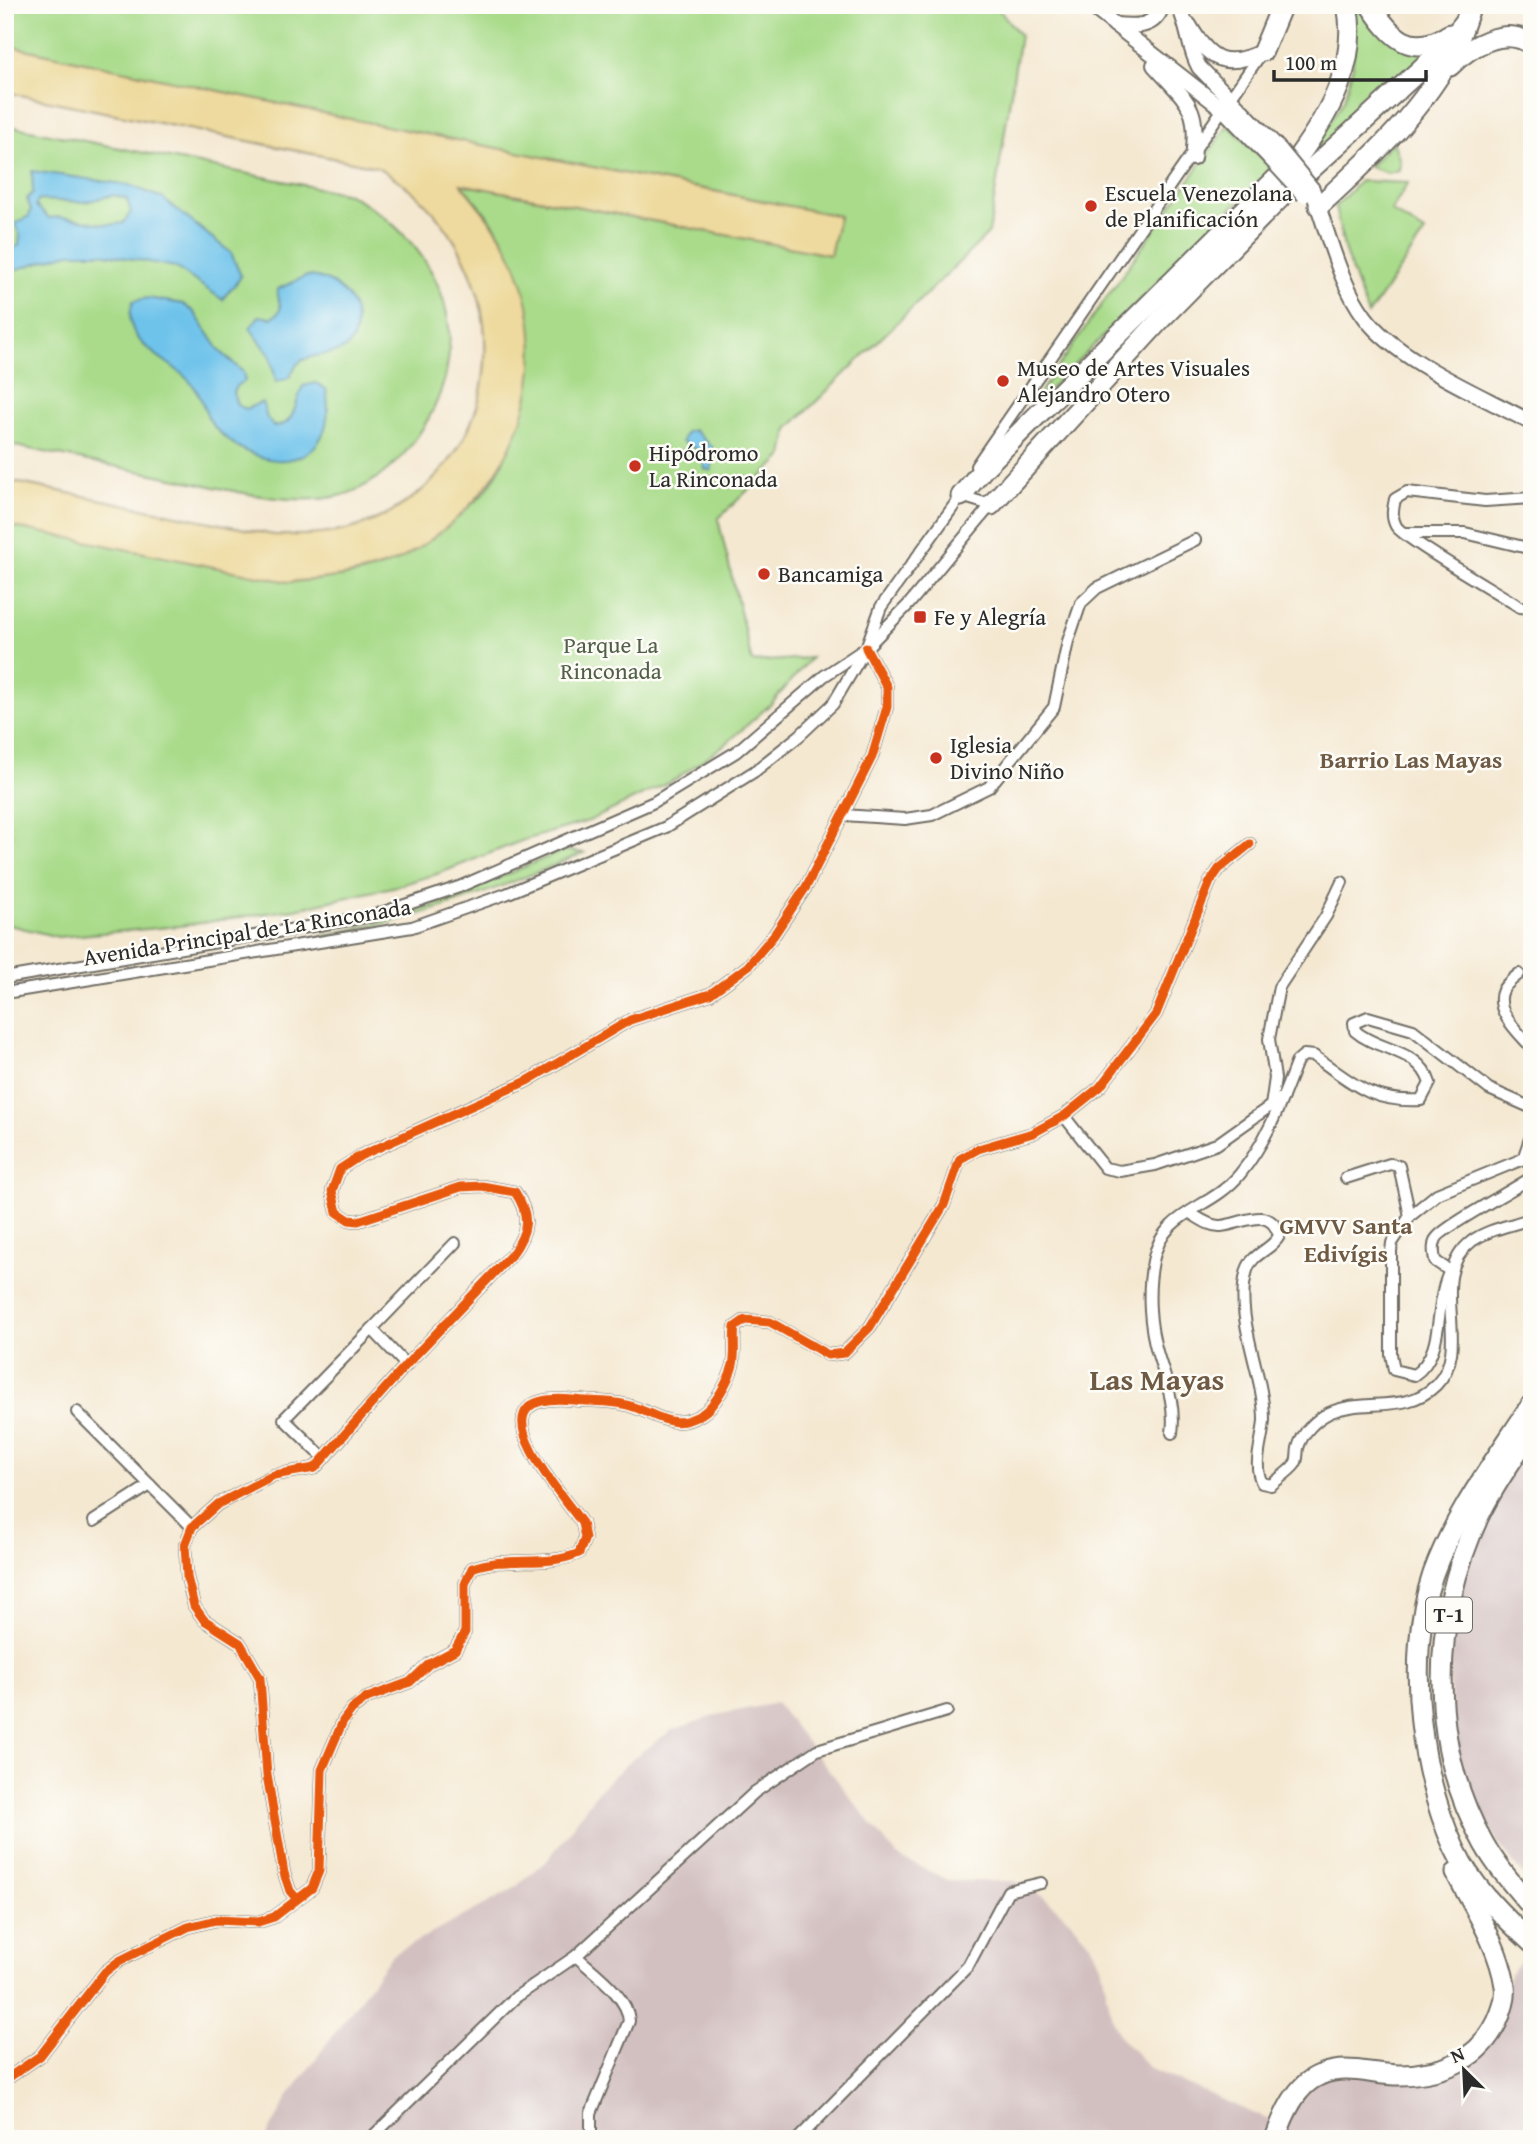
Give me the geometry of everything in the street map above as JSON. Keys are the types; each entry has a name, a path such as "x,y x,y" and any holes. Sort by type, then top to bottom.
{"highway":[{"path":"1264,51 1282,5"},
{"path":"961,496 985,467 1298,157 1316,132 1337,93 1349,47 1347,5"},
{"path":"1370,5 1391,34 1405,43 1429,44 1467,14"},
{"path":"1312,197 1394,132 1437,79 1457,44 1467,14"},
{"path":"991,505 1179,300 1285,193 1445,47 1467,14"},
{"path":"1437,79 1475,46 1494,38 1510,38 1532,45"},
{"name":"T-1","path":"1532,1404 1470,1500 1434,1573 1424,1610 1419,1669 1424,1756 1452,1843 1478,1887 1532,1943"},
{"name":"T-1","path":"1532,1430 1480,1515 1452,1597 1441,1654 1447,1739 1469,1815 1502,1871 1532,1907"},
{"path":"1275,2139 1293,2100 1317,2076 1354,2069 1399,2075 1439,2071 1474,2054 1489,2039 1500,2015 1506,1987 1489,1935 1442,1847 1424,1792 1424,1756"}],"main road":[{"path":"1090,5 1141,46 1228,106"},
{"path":"1114,25 1147,24 1155,20 1163,5"},
{"path":"1182,11 1198,40 1216,58 1232,61 1264,51"},
{"path":"1182,11 1195,61 1228,106 1312,197 1347,285 1365,317 1384,339 1406,355 1532,422"},
{"path":"1141,46 1192,110 1197,132 1193,158"}],"street":[{"name":"Avenida Principal de La Rinconada","path":"5,993 370,936 451,916 666,827 755,771 799,736 833,704 866,648 881,607 961,496 978,462 1193,158 1264,51"},
{"path":"1532,498 1485,501 1407,492 1395,499 1392,515 1397,529 1520,607 1532,608"},
{"path":"961,496 991,505"},
{"name":"Avenida Principal de La Rinconada","path":"5,978 372,916 460,887 654,802 736,752 824,676 866,648 915,597 991,505"},
{"path":"1404,533 1465,533 1532,549"},
{"path":"843,815 905,819 932,815 989,787 1054,707 1068,641 1081,603 1097,588 1195,540"},
{"path":"297,1899 290,1891 284,1873 267,1775 260,1678 240,1643 204,1620 194,1606 187,1577 185,1545 192,1527 218,1504 274,1475 309,1472 324,1458 406,1365 512,1254 524,1237 528,1218 515,1192 482,1186 461,1187 440,1193 368,1220 349,1220 338,1212 333,1203 332,1191 340,1169 372,1150 527,1082 630,1020 692,1002 728,983 774,935 806,887 872,757 887,707 887,687 866,648"},
{"path":"5,2080 40,2056 106,1972 120,1961 188,1927 216,1920 258,1922 274,1917 312,1888 319,1871 322,1770 352,1709 368,1698 410,1682 429,1664 455,1650 465,1632 465,1584 472,1568 488,1562 563,1560 579,1553 585,1538 582,1523 524,1440 522,1421 526,1410 538,1401 559,1398 626,1404 666,1423 699,1416 710,1408 734,1364 735,1327 745,1320 770,1322 828,1355 844,1353 870,1327 944,1205 961,1159 978,1149 1033,1133 1063,1116 1100,1087 1156,1014 1210,882 1219,869 1250,844"},
{"path":"1271,1106 1275,1078 1269,1039 1276,995 1300,951 1326,916 1342,882"},
{"path":"1519,974 1503,989 1501,999 1507,1019 1532,1048"},
{"path":"1172,1433 1170,1389 1152,1332 1150,1297 1153,1260 1164,1229 1237,1178 1251,1160 1274,1123 1297,1062 1304,1055 1314,1056 1378,1097 1394,1102 1421,1100 1430,1083 1425,1068 1405,1055 1362,1037 1355,1031 1354,1023 1367,1017 1413,1030 1489,1089 1532,1108"},
{"path":"1063,1116 1105,1168 1120,1171 1156,1165 1217,1144 1283,1097"},
{"path":"1532,1133 1523,1160 1437,1194 1410,1216 1392,1243 1392,1363 1398,1373 1414,1375 1427,1363 1440,1314 1443,1285 1462,1250 1474,1240 1532,1218"},
{"path":"1346,1178 1390,1164 1399,1166 1410,1216"},
{"path":"1450,1271 1436,1261 1433,1248 1443,1229 1502,1198 1532,1177"},
{"path":"1190,1213 1220,1226 1259,1216 1277,1227 1279,1236 1275,1244 1252,1260 1247,1270 1244,1300 1264,1418 1257,1473 1262,1483 1271,1485 1296,1463 1301,1439 1324,1416 1352,1408 1397,1404 1416,1399 1437,1385 1448,1363 1452,1336 1450,1271"},
{"path":"324,1458 284,1419 456,1243"},
{"path":"372,1329 406,1365"},
{"path":"77,1412 192,1527"},
{"path":"93,1521 149,1485"},
{"path":"370,2139 498,2012 576,1956 755,1792 817,1750 947,1712"},
{"path":"798,2139 968,1966 1008,1891 1041,1883"},
{"path":"576,1956 620,1999 629,2021 591,2113 591,2139"}],"shaded area":[{"path":"1532,1438 1532,1887 1498,1843 1477,1807 1454,1732 1447,1654 1462,1573 1512,1468"},
{"path":"776,1703 897,1856 950,1881 1015,1881 1044,1897 1070,1921 1094,1949 1101,1965 1112,2019 1120,2037 1151,2069 1283,2126 1317,2079 1432,2067 1484,2041 1510,1975 1532,1946 1532,2139 265,2139 290,2094 392,1955 510,1891 548,1860 599,1790 634,1757 672,1730 717,1715"}],"green space":[{"name":"Hipódromo La Rinconada","path":"5,5 995,5 1020,35 989,233 788,429 783,456 718,519 752,662 811,658 772,703 727,743 676,779 589,821 521,841 440,873 397,886 295,909 180,926 58,937 5,924 5,852 11,834 5,833 5,525 289,582 342,576 381,567 405,555 483,494 504,460 524,404 530,370 531,336 527,303 503,240 484,211 460,184 830,255 839,216 350,119 5,45"},
{"path":"1353,5 1365,5 1371,17 1435,48 1304,165 1344,99 1353,66"},
{"path":"5,125 348,194 382,216 410,242 431,271 444,303 450,338 446,373 433,409 411,445 388,469 359,489 339,496 300,500 240,492 5,444"},
{"path":"1228,125 1272,168 1024,415"},
{"path":"1393,141 1400,161 1399,170 1388,173 1369,167"},
{"path":"1360,181 1408,183 1391,211 1425,232 1368,315 1345,252 1335,207"},
{"path":"564,850 584,853 441,908 370,928 293,942 366,926 432,906"}],"sand":[{"path":"5,45 350,119 839,216 830,255 461,184 499,233 517,268 528,306 533,344 531,381 522,417 508,451 489,483 464,512 434,537 410,554 381,567 355,574 289,582 5,525 5,480 274,535 321,534 368,523 420,492 456,451 478,402 485,350 478,297 458,247 424,202 377,167 5,92"}],"water":[{"path":"32,171 129,185 162,198 231,253 241,276 223,300 175,267 101,253 69,253 5,273 5,253 19,245 20,235 15,224 29,216 31,210 27,199 33,192","holes":["113,195 127,199 131,212 123,223 114,224 49,218 36,206 38,200 85,202"]},
{"path":"306,276 329,281 347,296 355,312 354,335 344,349 301,361 289,378 276,382 270,355 250,328 259,316 271,318 279,312 278,289"},
{"path":"148,298 183,304 194,312 220,351 243,372 245,381 237,385 233,392 237,405 246,409 262,402 267,418 273,426 286,423 290,418 303,386 316,383 326,389 327,416 322,436 310,450 295,458 276,460 256,456 236,446 217,430 209,420 192,384 148,348 133,329 130,316 133,301"},
{"path":"694,430 715,450 711,471 705,469 701,452 682,441 686,432"}],"cycle path":[{"path":"297,1899 290,1891 284,1873 267,1775 260,1678 240,1643 204,1620 194,1606 187,1577 185,1545 192,1527 218,1504 274,1475 315,1468 406,1365 512,1254 526,1224 524,1209 515,1192 482,1186 461,1187 358,1221 349,1220 337,1212 332,1191 340,1169 360,1156 527,1081 630,1020 710,994 748,966 774,935 806,887 872,757 887,707 887,687 866,648"},
{"path":"5,2080 40,2056 105,1972 119,1961 188,1927 216,1920 258,1922 274,1917 312,1888 319,1871 322,1770 343,1721 352,1709 367,1698 410,1682 429,1664 455,1650 465,1632 465,1584 472,1568 499,1562 553,1560 579,1553 585,1538 582,1523 540,1466 528,1444 523,1425 526,1410 542,1401 573,1400 627,1405 672,1421 691,1419 707,1410 725,1385 734,1360 735,1327 745,1320 770,1322 828,1355 844,1353 870,1327 944,1205 960,1159 978,1149 1033,1133 1064,1116 1100,1087 1156,1014 1210,882 1219,869 1250,844"}],"place":[{"name":"Escuela Venezolana de Planificación","path":"1091,206"},
{"name":"Museo de Artes Visuales Alejandro Otero","path":"1003,381"},
{"name":"Hipódromo La Rinconada","path":"635,466"},
{"name":"Bancamiga","path":"764,574"},
{"name":"Fe y Alegría","path":"920,617"},
{"name":"Iglesia Divino Niño","path":"936,758"}],"district":[{"name":"Barrio Las Mayas","path":"1411,760"},
{"name":"GMVV Santa Edivígis","path":"1346,1240"},
{"name":"Las Mayas","path":"1157,1380"}],"park label":[{"name":"Parque La Rinconada","path":"611,658"}]}
